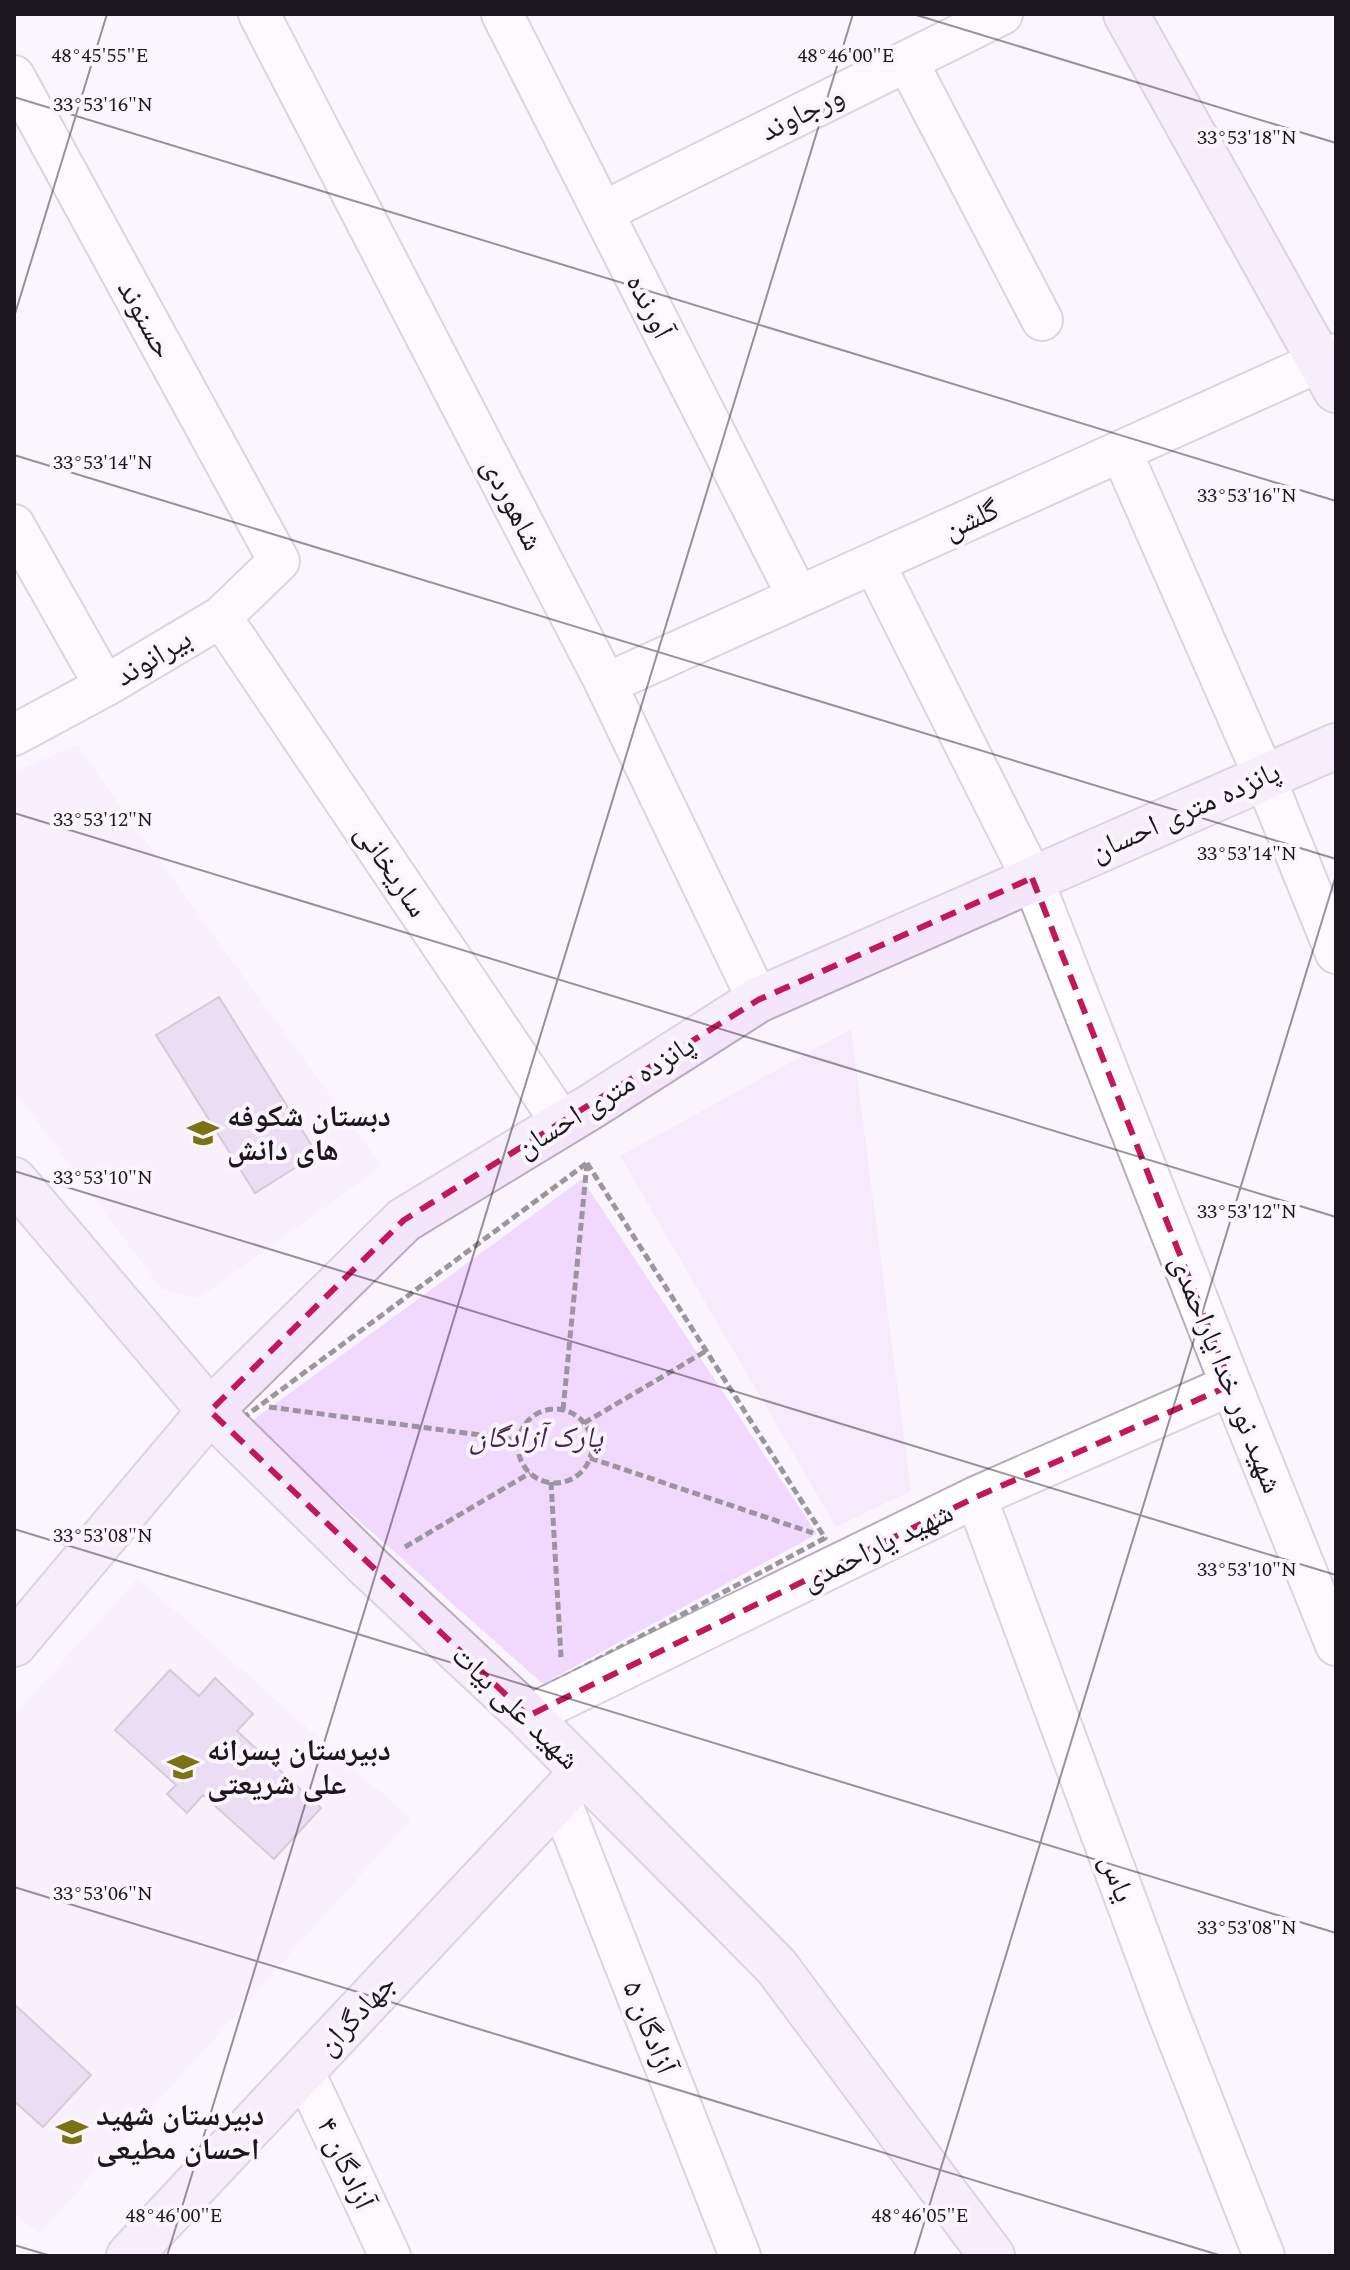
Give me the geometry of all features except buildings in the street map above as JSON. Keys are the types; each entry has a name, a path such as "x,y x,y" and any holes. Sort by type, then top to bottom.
{"street":[{"name":"شاهوردی","path":"259,14 604,680 758,1000"},
{"name":"آورنده","path":"502,14 798,597"},
{"name":"ورجاوند","path":"603,212 1002,14"},
{"path":"1126,14 1331,368"},
{"path":"907,61 1042,320"},
{"name":"حسنوند","path":"14,76 279,561"},
{"name":"گلشن","path":"604,680 621,677 1121,451 1331,368"},
{"path":"1121,451 1264,776 1336,953"},
{"path":"14,525 105,686"},
{"name":"بیرانوند","path":"14,735 105,686 221,617 279,561"},
{"name":"شهید نور خدا یاراحمدی","path":"874,563 1032,878 1336,1645"},
{"name":"ساریخانی","path":"221,617 577,1114"},
{"name":"پانزده متری احسان","path":"14,1644 210,1411 404,1220 758,1000 1336,746"},
{"name":"شهید علی بیات","path":"14,1180 210,1411 370,1568 528,1716 571,1784 776,1966 992,2256"},
{"name":"شهید یاراحمدی","path":"528,1716 976,1497 1231,1385"},
{"name":"یاس","path":"976,1497 1168,2013 1264,2256"},
{"name":"جهادگران","path":"129,2256 571,1784"},
{"name":"آزادگان ۵","path":"571,1784 740,2256"},
{"name":"آزادگان ۴","path":"303,2070 390,2256"}],"path":[{"path":"563,1410 587,1163 577,1114"},
{"path":"587,1163 825,1538"},
{"path":"587,1163 235,1424 531,1695 825,1538"},
{"path":"584,1423 706,1351"},
{"path":"258,1406 518,1440"},
{"path":"563,1410 584,1423 592,1446 590,1458 574,1477 551,1482 530,1473 522,1464 518,1440 522,1428 539,1412 563,1410"},
{"path":"590,1458 865,1552"},
{"path":"383,1560 530,1473"},
{"path":"551,1482 562,1678"}],"highlighted area":[{"path":"1032,878 1231,1385 976,1497 528,1716 210,1411 404,1220 758,1000"}],"shaded area":[{"path":"77,745 382,1166 198,1299 162,1290 14,1090 14,772"},
{"path":"851,1029 911,1491 836,1527 620,1156"},
{"name":"دبیرستان پسرانه علی شریعتی","path":"138,1578 411,1819 39,2234 14,2213 14,1715"}],"green space":[{"name":"پارک آزادگان","path":"582,1179 817,1534 543,1684 249,1423"}],"place":[{"name":"دبستان شکوفه های دانش","path":"203,1133"},
{"name":"دبیرستان پسرانه علی شریعتی","path":"183,1767"},
{"name":"دبیرستان شهید احسان مطیعی","path":"72,2132"}]}
